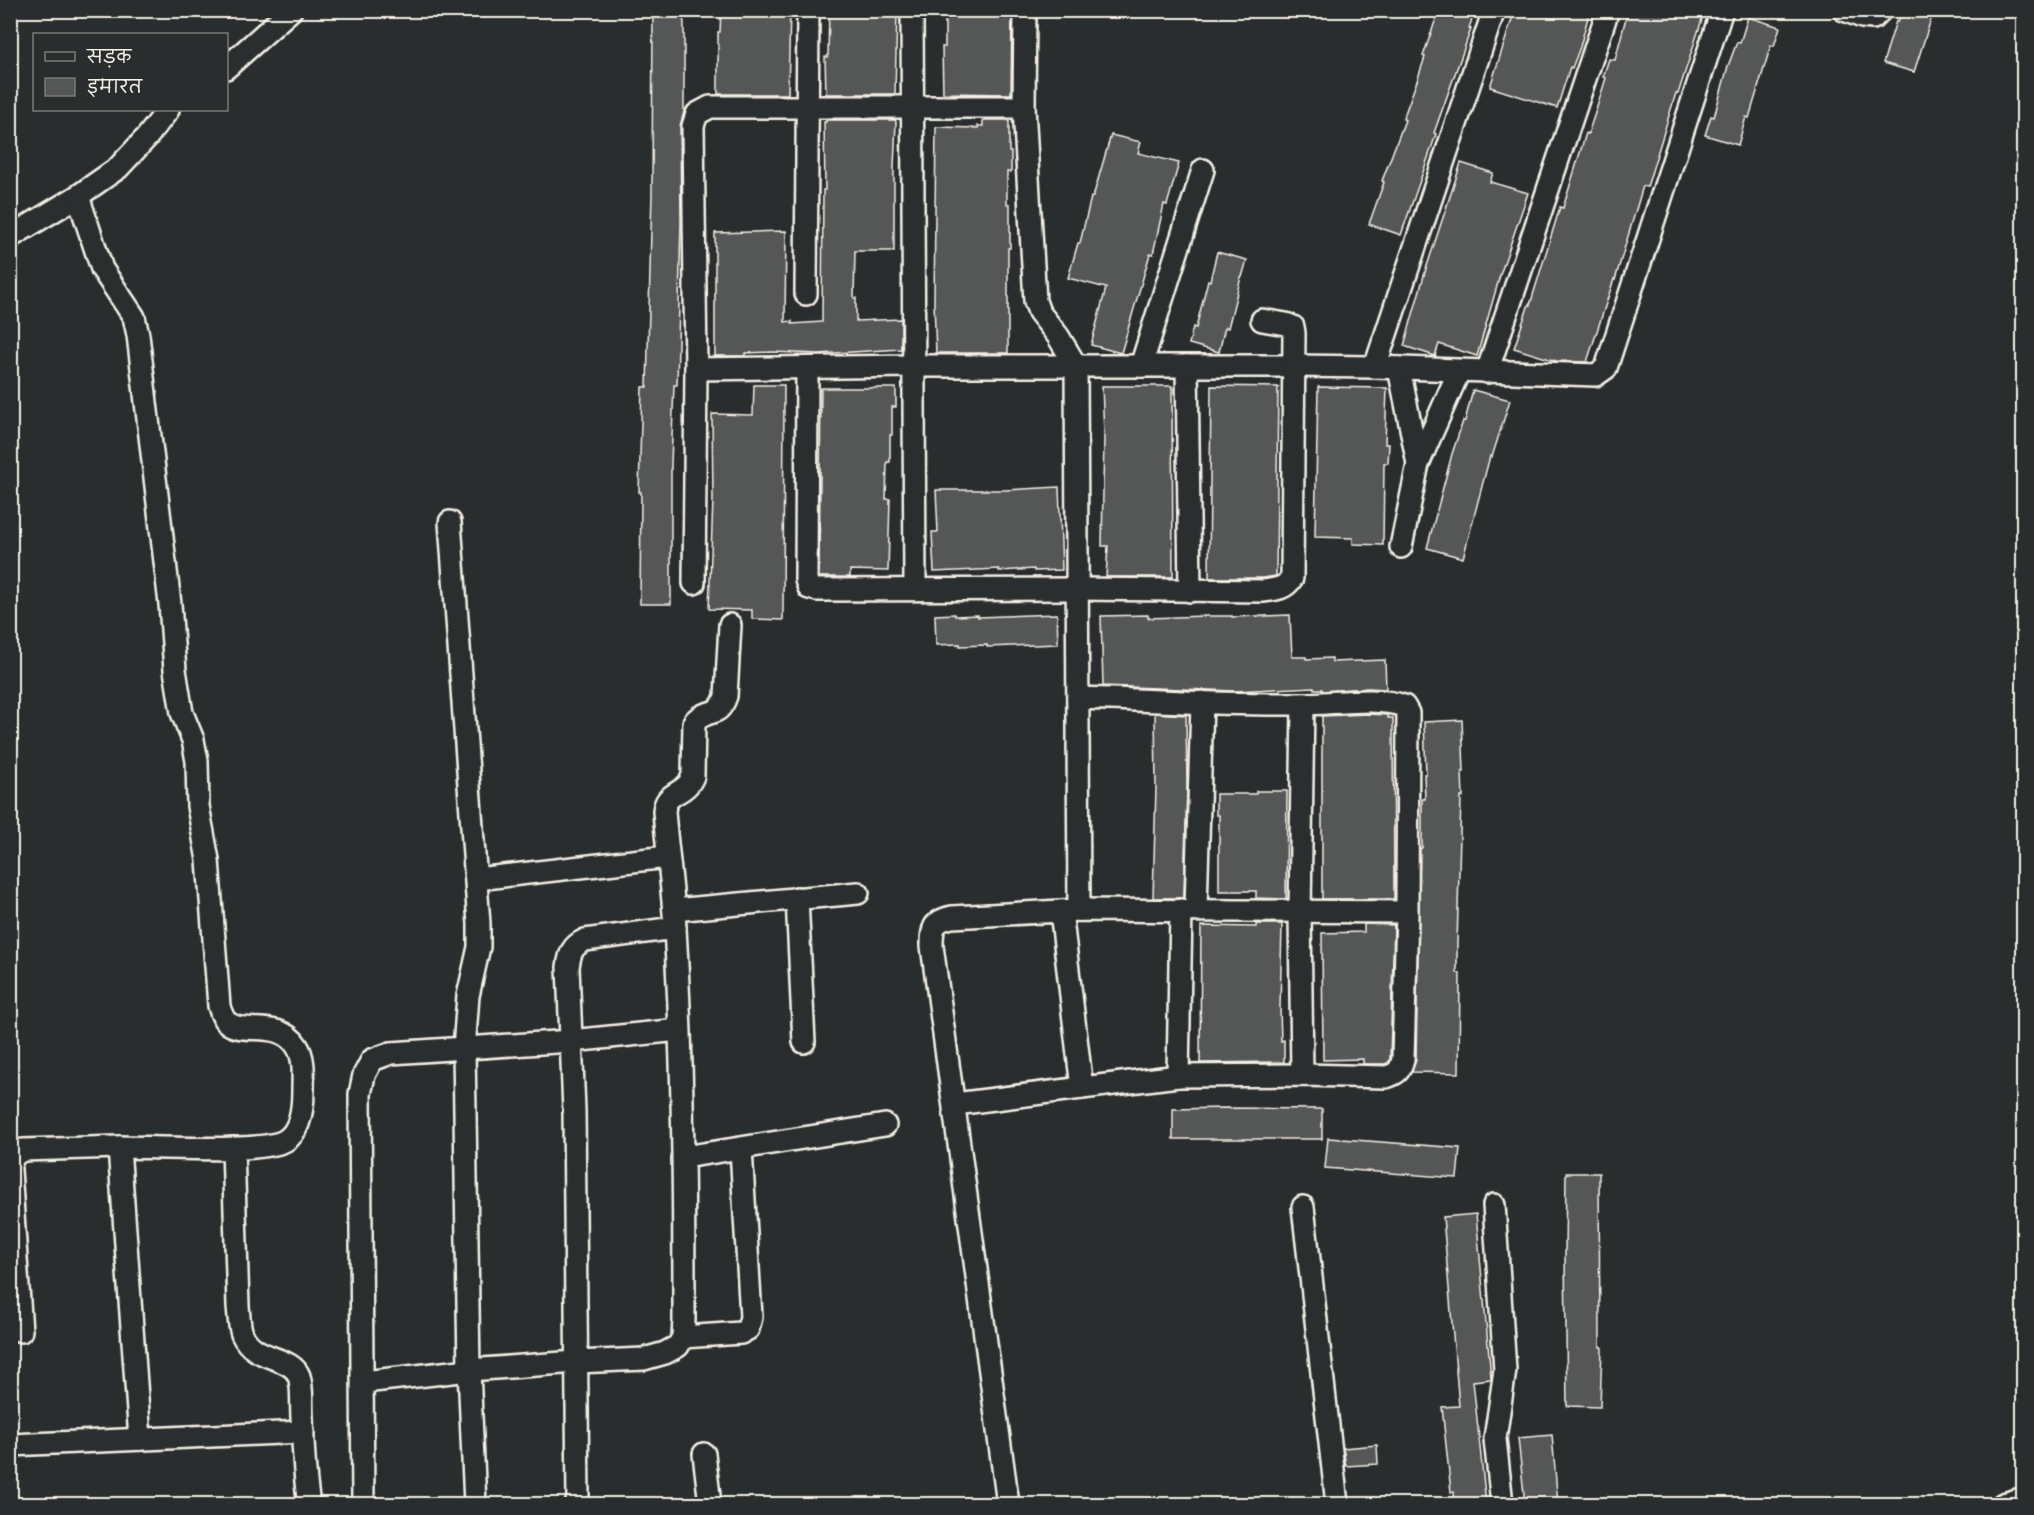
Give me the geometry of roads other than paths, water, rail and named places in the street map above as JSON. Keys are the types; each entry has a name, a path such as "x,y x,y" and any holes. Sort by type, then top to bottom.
{"street":[{"path":"228,66 270,18 291,10"},
{"path":"806,294 808,10"},
{"path":"912,10 912,366 915,589"},
{"path":"1025,10 1024,107 1035,301 1039,312 1058,336 1076,366 1078,698 1070,910 1082,1088"},
{"path":"1376,367 1494,10"},
{"path":"1487,372 1608,10"},
{"path":"696,369 912,366 1293,366 1596,375 1606,368 1722,10"},
{"path":"1844,10 1873,18 1881,10"},
{"path":"694,583 696,369 693,126 697,114 710,107 1024,107"},
{"path":"10,237 78,196 118,168 167,111"},
{"path":"1141,366 1203,170"},
{"path":"21,1330 10,1167 14,1155 23,1150 269,1146 284,1142 294,1134 303,1101 303,1065 298,1047 288,1035 276,1030 238,1028 223,1018 219,1006 208,860 198,806 193,740 182,712 175,670 170,604 138,335 134,317 102,269 78,196"},
{"path":"807,369 806,580 809,588 817,590 1264,591 1281,589 1288,585 1292,578 1294,333 1293,327 1286,324 1262,320"},
{"path":"1187,366 1190,591"},
{"path":"1399,368 1418,464"},
{"path":"1401,547 1418,464 1458,371"},
{"path":"450,522 477,879 479,947 468,996 464,1049 475,1504"},
{"path":"364,1382 470,1370 644,1359 665,1353 678,1346 683,1337 684,1157 674,919 664,811 665,802 670,796 684,790 693,777 694,722 699,716 718,711 723,705 726,696 730,625"},
{"path":"955,1104 1178,1076 1386,1077 1396,1074 1401,1067 1407,912 1408,713 1404,706 1395,703 1303,704 1078,698"},
{"path":"1178,1076 1202,702"},
{"path":"1302,1075 1300,912 1303,704"},
{"path":"477,879 668,857"},
{"path":"576,1504 578,1500 574,1110 568,967 570,955 575,945 585,940 674,919 797,898 858,893"},
{"path":"797,898 804,1042"},
{"path":"1008,1504 932,946 934,925 941,919 952,917 1070,910 1407,912"},
{"path":"363,1504 364,1382 360,1094 364,1075 372,1060 391,1053 571,1041 679,1030"},
{"path":"684,1157 885,1125"},
{"path":"119,1148 140,1439"},
{"path":"233,1148 238,1306 242,1332 249,1344 261,1354 291,1365 298,1375 301,1388 304,1472 309,1504"},
{"path":"683,1337 741,1333 747,1329 751,1317 741,1149"},
{"path":"1494,1205 1505,1370 1495,1439 1503,1504"},
{"path":"1303,1207 1337,1504"},
{"path":"10,1445 303,1432"},
{"path":"704,1454 710,1504"},
{"path":"2002,1504 2024,1498"}]}
